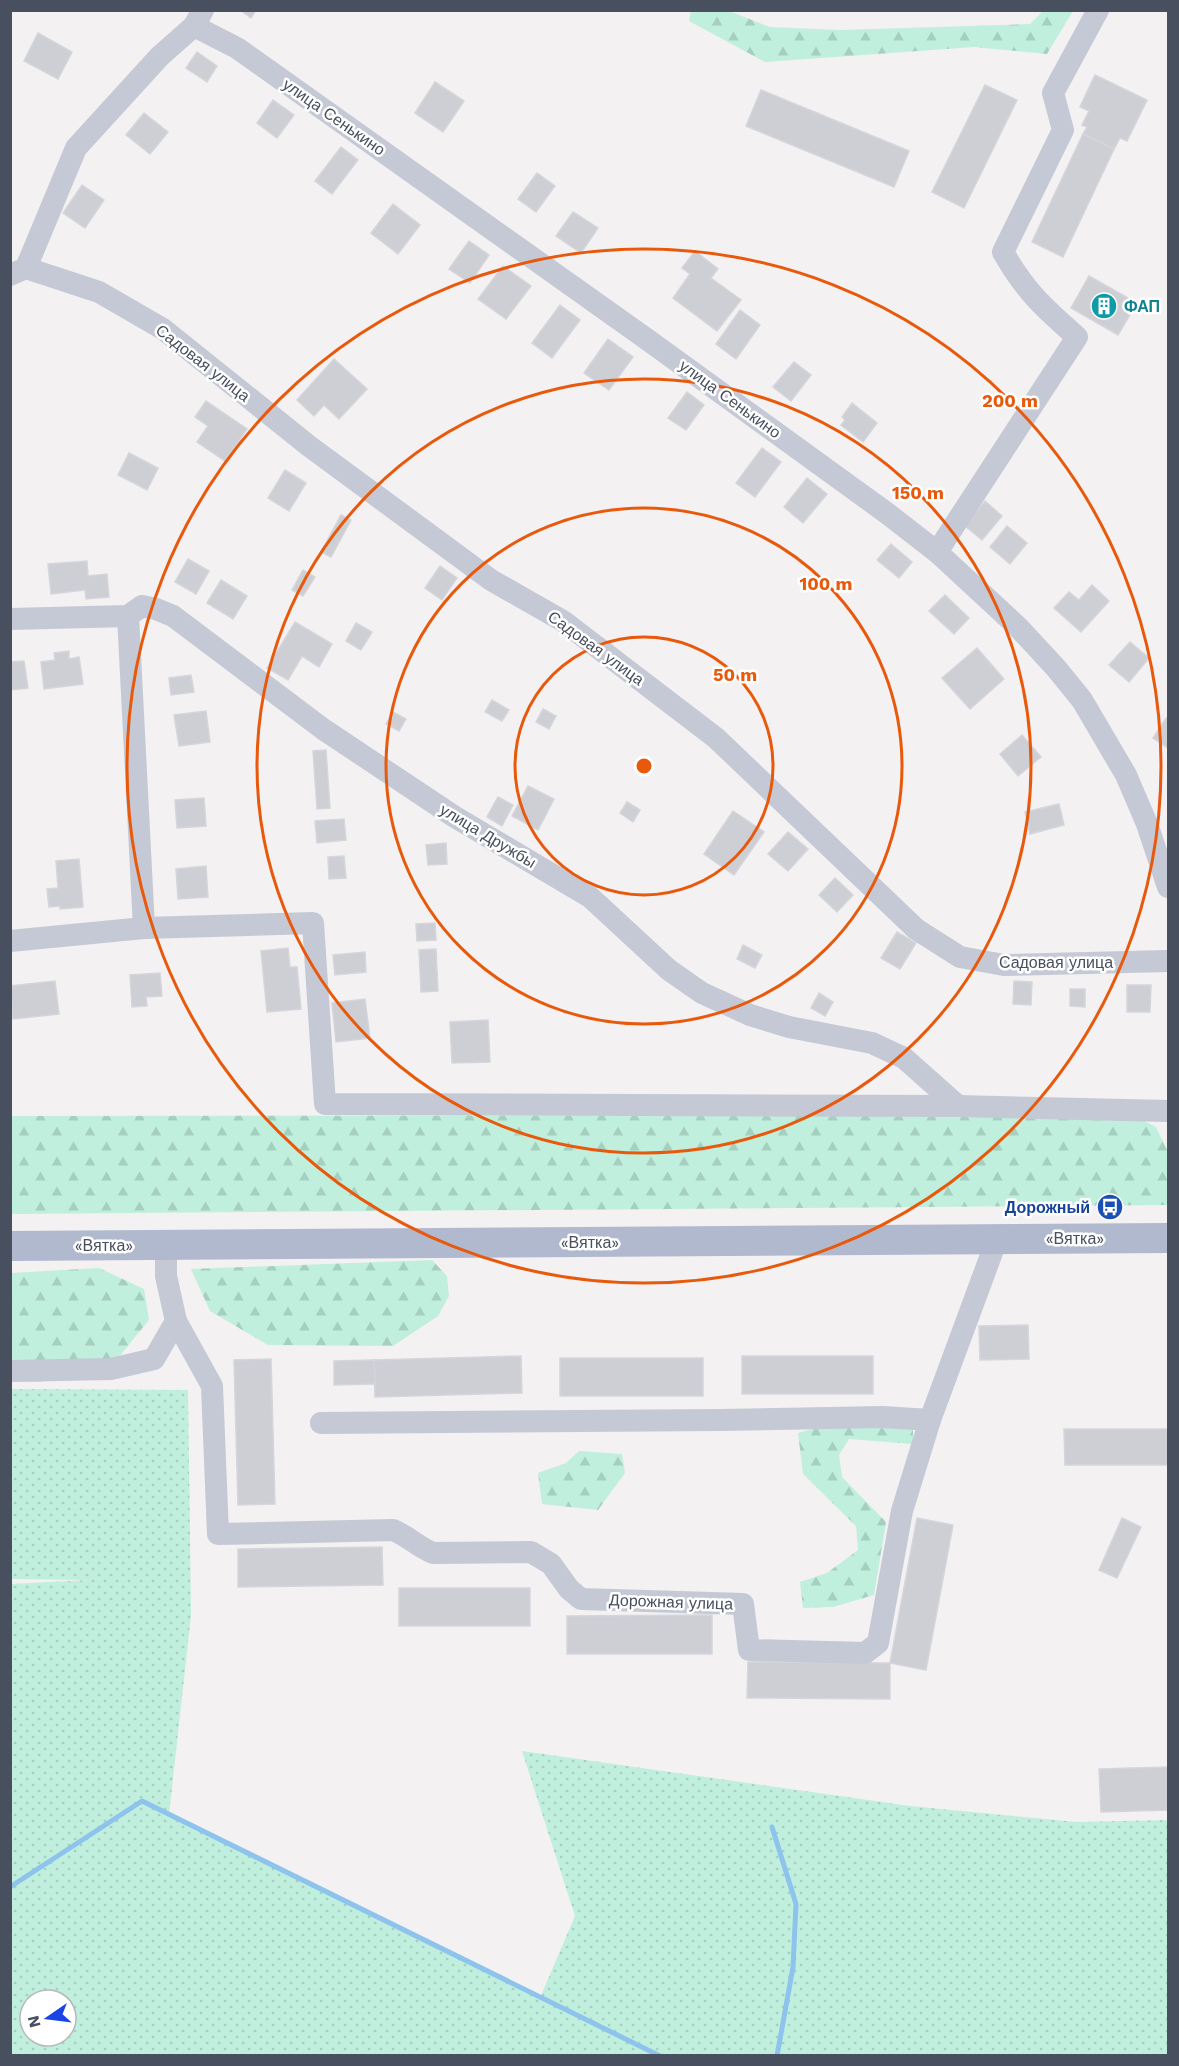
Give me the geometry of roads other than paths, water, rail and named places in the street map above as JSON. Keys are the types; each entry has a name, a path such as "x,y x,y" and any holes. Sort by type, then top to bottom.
{"main road":[{"name":"«Вятка»","path":"10,1246 1168,1238"}],"street":[{"path":"937,552 1077,337 1040,304 1019,279 1003,252 1064,130 1053,93 1098,10"},
{"path":"18,271 76,148 160,56 199,18"},
{"name":"улица Сенькино","path":"199,18 237,48 648,340 937,552 1018,627 1082,700 1126,775 1148,824 1168,886"},
{"name":"Садовая улица","path":"18,271 99,291 163,329 309,446 491,580 563,621 716,738 916,929 960,957 1004,965 1168,961"},
{"name":"улица Дружбы","path":"10,620 128,616 142,606 173,616 323,729 455,817 590,897 669,970 702,993 750,1015 789,1028 872,1043 904,1058 958,1106"},
{"path":"128,616 144,928"},
{"path":"10,941 144,928 314,923 325,1104 958,1106 1168,1111"},
{"name":"Дорожная улица","path":"176,1321 212,1386 218,1534 393,1530 407,1535 424,1549 433,1552 531,1552 551,1564 569,1589 581,1599 743,1604 748,1650 865,1653 878,1643 902,1511 930,1420 997,1239"},
{"path":"10,1371 111,1369 154,1359 176,1321 166,1276 166,1245"},
{"path":"321,1422 883,1417 930,1420"}],"waterway":[{"path":"10,1887 142,1801 660,2056"},
{"path":"772,1827 796,1904 793,1967 777,2056"}],"place":[{"name":"ФАП","path":"1104,306"},
{"name":"Дорожный","path":"1110,1207"}]}
